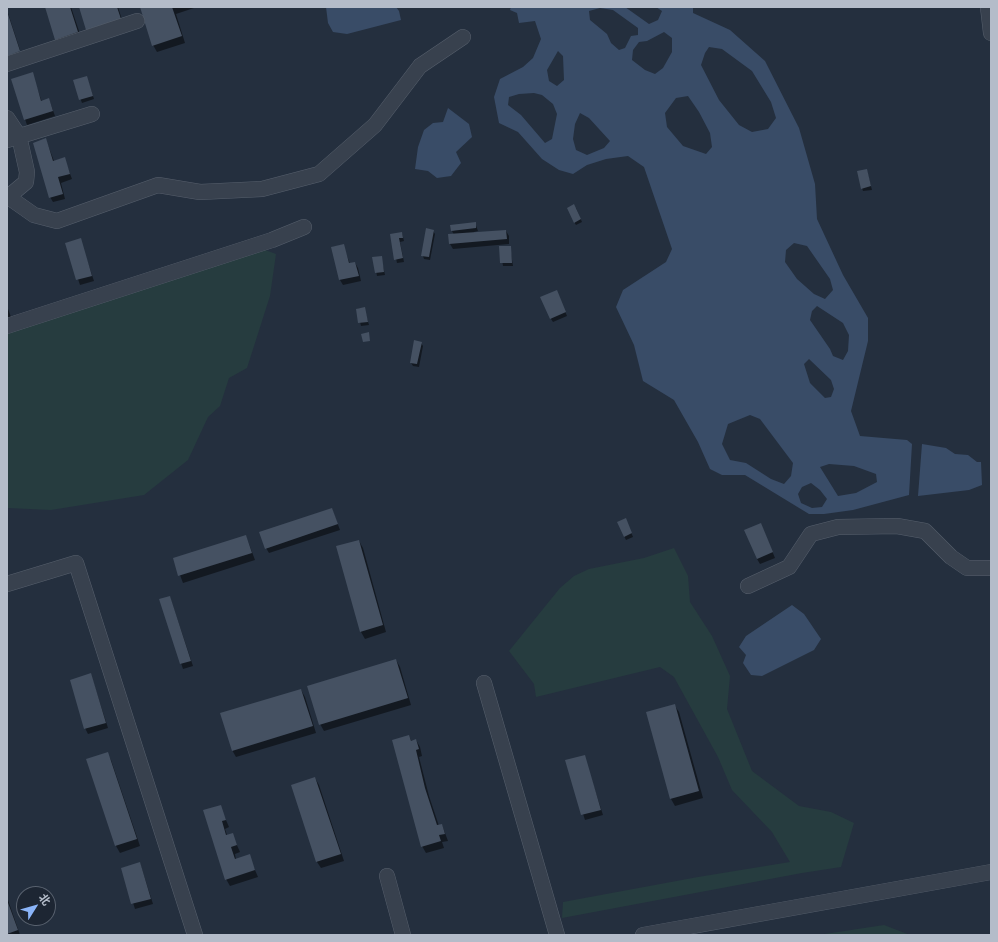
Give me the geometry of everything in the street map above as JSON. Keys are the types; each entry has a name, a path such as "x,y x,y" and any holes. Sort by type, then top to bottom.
{"street":[{"path":"988,7 991,33"},
{"path":"7,64 137,21"},
{"path":"7,118 13,138 27,172 26,182 8,196 34,214 57,221 158,185 200,192 262,189 319,174 375,125 420,66 463,37"},
{"path":"13,138 92,114"},
{"path":"7,326 272,240 304,227"},
{"path":"748,586 789,568 811,534 838,527 897,526 926,531 950,557 967,568 991,568"},
{"path":"7,584 76,563 195,935"},
{"path":"484,683 557,935"},
{"path":"643,935 991,872"},
{"path":"387,876 403,935"}],"green space":[{"path":"260,248 276,254 270,296 247,368 229,378 220,406 208,417 188,460 144,495 51,510 8,508 7,332"},
{"path":"674,548 688,576 690,602 712,636 730,676 727,709 752,771 799,806 831,812 854,823 841,867 562,918 563,902 790,862 772,832 732,790 718,757 674,677 660,667 536,697 534,684 509,651 560,588 574,576 589,569 644,558"},
{"path":"884,925 910,935 818,935"}],"water":[{"path":"326,7 396,7 399,11 401,20 347,34 333,32 328,23"},
{"path":"511,7 625,7 649,24 658,20 662,11 656,7 693,7 693,13 730,30 765,61 799,128 815,184 817,219 843,275 868,318 868,341 851,411 860,436 907,440 912,444 909,495 853,510 824,514 809,514 745,475 722,475 710,469 698,442 674,400 643,381 634,345 616,307 623,290 666,262 672,249 644,167 628,156 606,159 587,165 573,174 559,170 542,159 518,132 499,123 494,97 500,79 523,67 533,58 541,39 535,21 519,23 517,13 510,10","holes":["600,8 613,10 638,28 638,35 631,36 625,48 619,50 611,43 607,34 590,20 589,11","664,32 672,38 672,52 663,68 655,74 645,70 632,60 633,50 639,42 647,41","709,47 722,49 752,71 771,102 776,118 768,129 752,132 739,125 719,100 701,65 705,53","558,51 563,56 564,80 557,86 549,81 547,70","534,93 542,95 553,104 557,114 552,139 545,143 521,115 508,105 509,97 519,94","688,96 699,112 710,133 712,147 706,154 683,146 667,127 665,113 676,98","580,113 589,118 610,141 604,148 587,155 576,150 573,139 575,124","794,243 807,246 830,279 833,290 825,299 814,294 797,279 785,262 786,250","817,306 843,323 849,335 848,351 843,360 833,356 830,349 810,320 812,311","809,359 831,380 834,389 831,397 825,398 810,383 804,364","750,415 760,419 793,463 791,476 784,484 771,479 746,463 730,460 722,444 728,424","829,464 854,466 876,474 877,482 856,493 838,496 820,467","811,483 820,490 827,499 822,507 812,508 801,503 798,494 802,487"]},
{"path":"448,108 469,124 472,137 456,152 461,163 451,176 437,178 428,171 415,169 418,147 424,130 433,123 443,122"},
{"path":"922,444 946,448 955,454 968,455 977,462 981,462 982,485 969,490 918,496"},
{"path":"792,605 804,614 821,639 814,650 762,676 751,675 743,663 746,655 739,647 746,636"}],"building":[{"path":"45,7 70,7 78,32 55,40"},
{"path":"79,7 117,7 121,19 86,30"},
{"path":"140,7 172,7 182,36 152,46"},
{"path":"7,11 20,51 7,56"},
{"path":"33,72 41,101 49,98 53,111 24,120 11,79"},
{"path":"87,76 93,96 79,100 73,80"},
{"path":"46,138 53,161 65,157 70,174 58,177 63,194 49,198 33,143"},
{"path":"867,169 871,186 861,189 857,171"},
{"path":"574,204 581,219 574,223 567,208"},
{"path":"476,222 476,228 451,231 450,225"},
{"path":"426,228 434,230 429,257 421,256"},
{"path":"506,230 507,239 449,244 448,234"},
{"path":"402,232 403,238 399,238 403,258 394,260 390,234"},
{"path":"81,238 92,276 76,280 65,243"},
{"path":"344,244 349,263 355,262 359,276 339,280 331,247"},
{"path":"499,246 511,246 512,263 500,263"},
{"path":"382,256 384,272 375,273 372,257"},
{"path":"557,290 566,312 550,319 540,297"},
{"path":"365,307 368,322 358,323 356,309"},
{"path":"369,332 370,341 363,342 361,334"},
{"path":"414,340 422,342 417,364 410,363"},
{"path":"332,508 338,524 265,549 259,532"},
{"path":"626,518 632,533 624,537 617,522"},
{"path":"761,523 773,552 757,559 744,530"},
{"path":"246,535 252,553 178,576 173,558"},
{"path":"359,540 383,625 360,632 336,546"},
{"path":"170,596 191,661 180,664 159,599"},
{"path":"396,659 408,698 319,725 307,686"},
{"path":"91,673 106,723 84,729 70,680"},
{"path":"301,689 313,726 232,751 220,713"},
{"path":"675,704 699,791 670,799 646,712"},
{"path":"409,735 411,741 416,739 419,749 416,750 425,788 437,825 442,824 445,834 439,835 441,841 421,847 392,740"},
{"path":"108,752 137,839 115,846 86,759"},
{"path":"585,755 601,810 581,815 565,760"},
{"path":"315,777 341,854 316,862 291,785"},
{"path":"221,805 226,820 222,821 226,835 233,833 237,845 231,847 235,859 250,854 255,870 225,880 203,810"},
{"path":"140,862 151,899 131,904 121,868"},
{"path":"7,900 18,930 7,934"}]}
